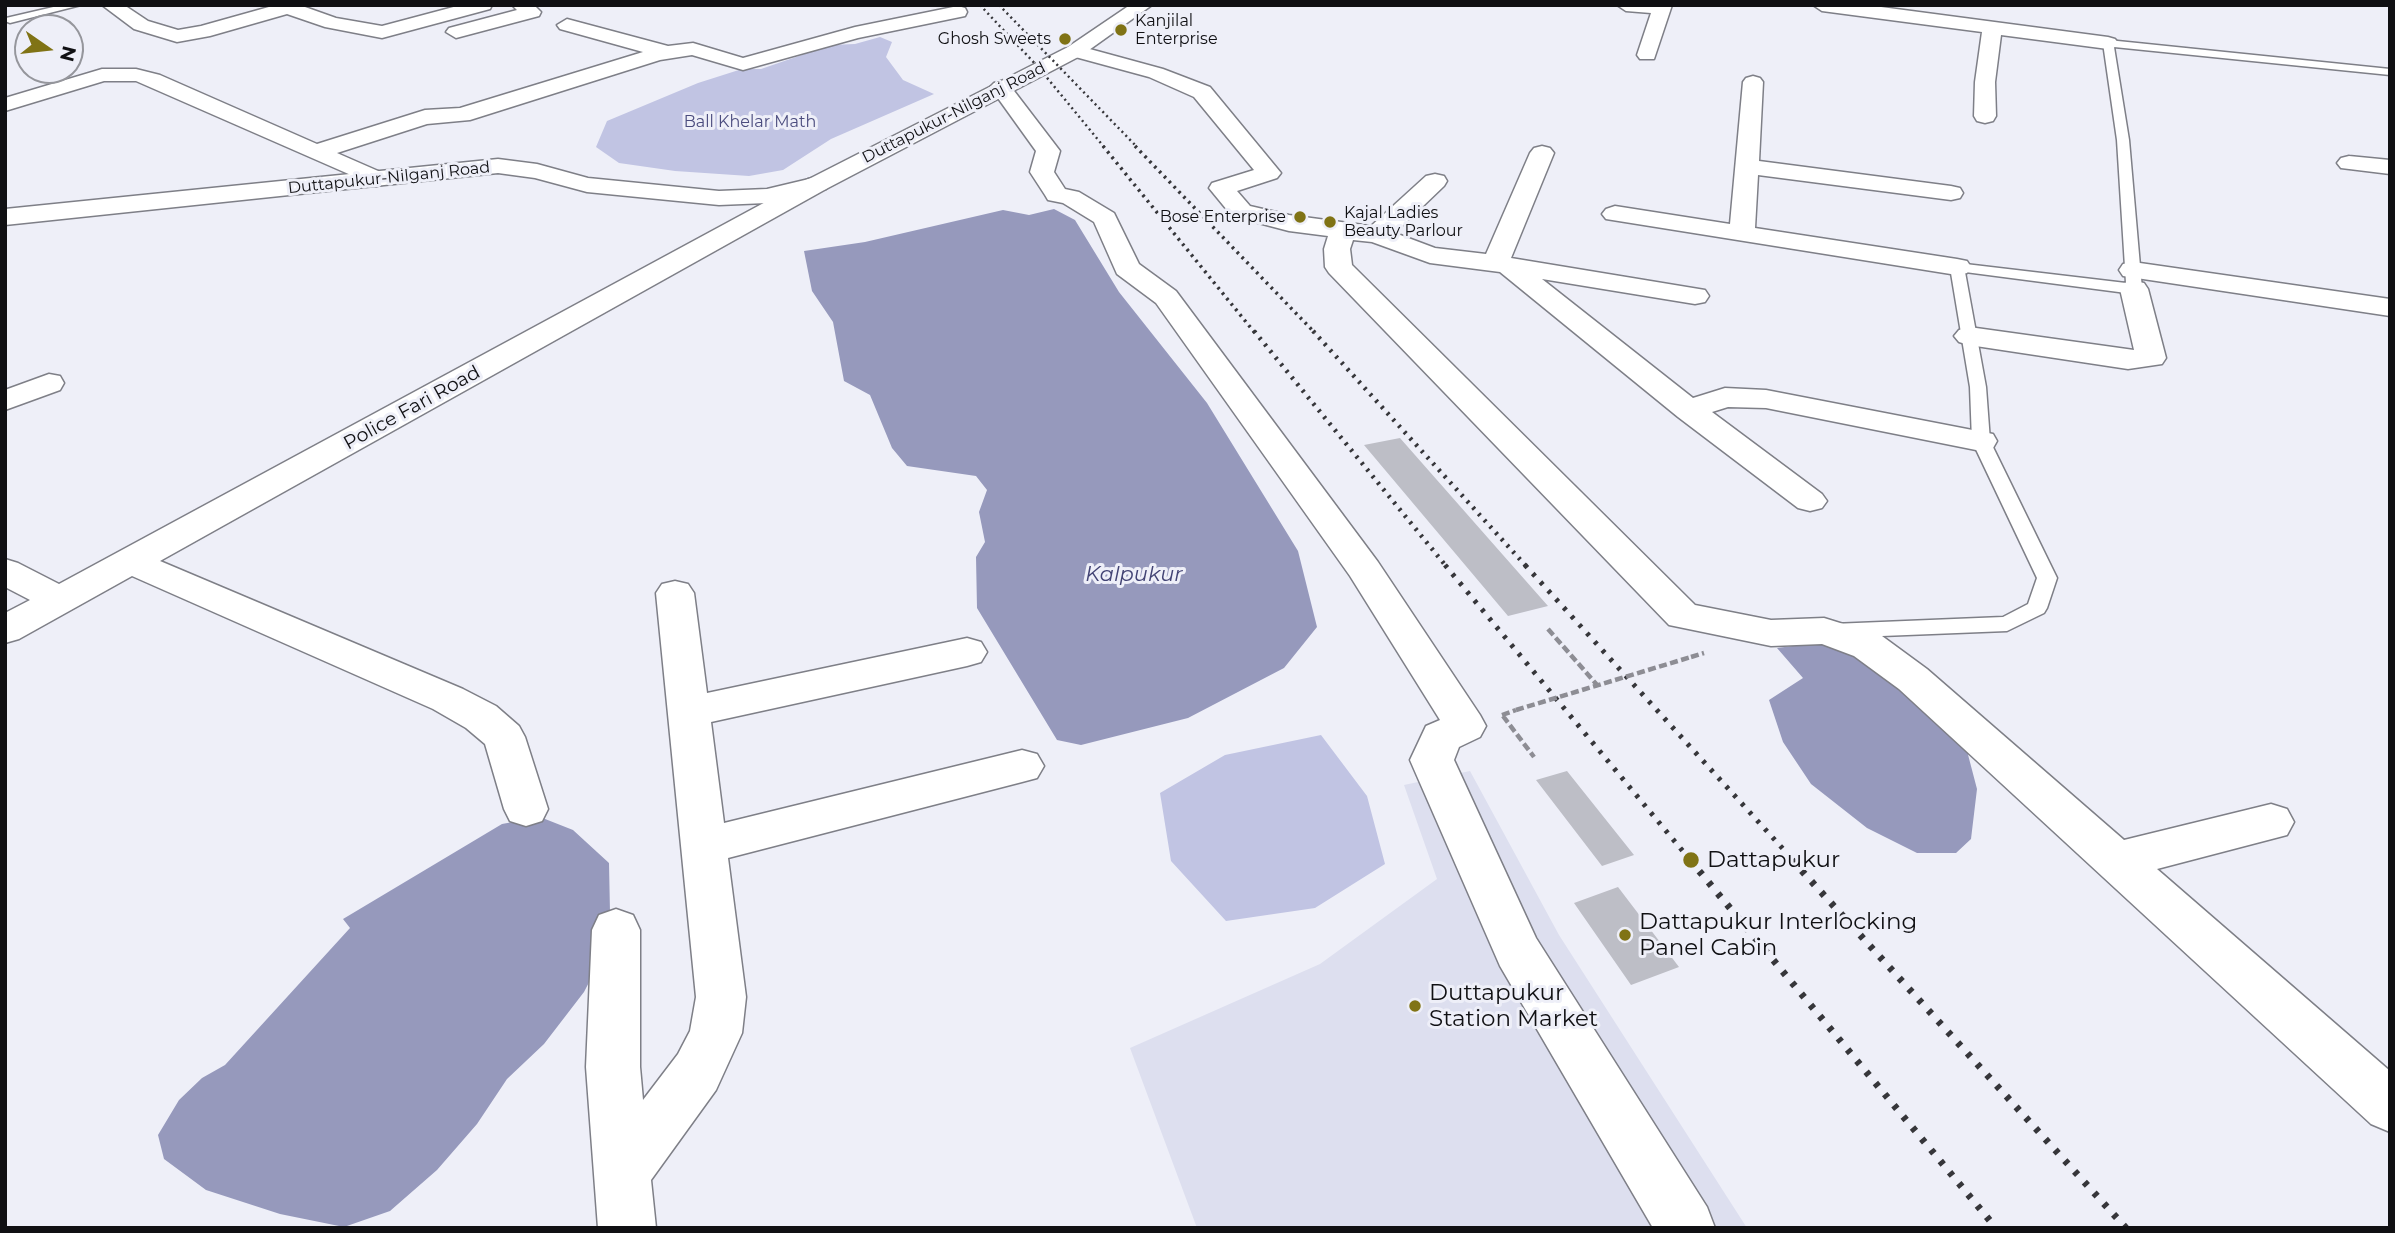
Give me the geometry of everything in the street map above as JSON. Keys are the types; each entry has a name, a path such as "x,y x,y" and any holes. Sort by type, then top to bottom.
{"street":[{"path":"111,5 141,25 177,36 203,32 293,6 332,23 382,32 483,5"},
{"path":"370,52 532,12 521,5"},
{"name":"Duttapukur-Nilganj Road","path":"5,217 498,166 537,172 587,185 719,198 767,196 817,184 1074,51 1143,5"},
{"path":"1626,5 1662,7 1647,55"},
{"path":"1822,5 2108,43"},
{"path":"1969,24 1977,5"},
{"path":"315,152 413,120 462,115 666,52 698,50 743,64 855,33 958,12"},
{"path":"567,25 666,52"},
{"path":"1985,116 1985,82 1992,27"},
{"path":"1074,51 1156,73 1202,92 1269,173 1222,188 1241,211 1289,223 1360,233 1430,256 1501,264 1695,296"},
{"path":"5,104 102,75 136,75 153,79 376,179"},
{"path":"1741,234 1753,82"},
{"path":"1001,87 1048,150 1042,172 1057,195 1070,197 1105,218 1127,268 1166,297 1365,570 1465,726 1441,737 1432,760 1437,773 1517,951 1686,1228"},
{"path":"1501,264 1542,153"},
{"path":"2349,163 2390,167"},
{"path":"1746,166 1951,193"},
{"path":"1435,181 1336,249 1339,267 1683,616 1771,633 1824,631 1868,646 1913,679 2390,1106"},
{"name":"Police Fari Road","path":"5,630 817,184"},
{"path":"1615,214 1957,267"},
{"path":"1501,264 1810,501"},
{"path":"1969,336 2128,360 2151,358 2134,279 2390,308"},
{"path":"5,401 49,383"},
{"path":"1689,410 1725,397 1766,399 1981,441"},
{"path":"131,562 448,699 481,717 504,737 526,809"},
{"path":"5,570 61,600"},
{"path":"622,1173 697,1072 716,1033 722,997 675,593"},
{"path":"689,712 967,652"},
{"path":"704,846 1022,766"},
{"path":"2114,861 2271,822"},
{"path":"616,930 613,1067 627,1228"}],"lane":[{"path":"10,20 76,5"},
{"path":"1824,631 2007,624 2038,608 2046,578 2040,559 1981,441 1978,387 1957,267 2134,279 2123,139 2108,43 2390,72"}],"path":[{"path":"1548,629 1598,685"},
{"path":"1534,757 1504,714 1692,657"}],"shaded area":[{"name":"Duttapukur Station Market","path":"1470,771 1559,935 1747,1228 1197,1228 1130,1048 1320,964 1437,879 1404,785"}],"green space":[{"name":"Ball Khelar Math","path":"880,37 892,42 886,57 903,80 934,94 831,139 783,170 749,176 675,171 619,163 596,147 607,121 698,83 742,69 761,69 831,45 855,44"},
{"path":"1321,735 1367,796 1385,864 1315,908 1226,921 1171,861 1160,793 1225,755"}],"water":[{"name":"Kalpukur","path":"1054,209 1075,220 1119,292 1207,403 1298,551 1317,627 1284,668 1188,718 1081,745 1057,740 977,608 976,557 985,542 979,512 987,490 976,476 907,466 892,448 870,395 844,381 833,322 812,291 804,251 865,242 1003,210 1029,215"},
{"path":"1823,642 1862,654 1966,747 1977,789 1971,839 1956,853 1917,853 1867,828 1811,784 1783,742 1769,700 1803,678 1777,648"},
{"path":"540,817 573,830 609,863 610,913 601,959 584,992 544,1044 507,1079 477,1124 437,1170 390,1211 344,1227 280,1214 206,1190 164,1159 158,1135 179,1100 202,1078 225,1065 350,928 343,919 502,824"}],"building":[{"path":"1400,438 1548,606 1508,616 1364,445"},
{"path":"1567,771 1634,855 1602,866 1536,780"},
{"name":"Dattapukur Interlocking Panel Cabin","path":"1618,887 1679,967 1631,985 1574,903"}],"railway":[{"path":"980,5 1039,68 1104,147"},
{"path":"999,5 1137,147"},
{"path":"1103,146 1255,333"},
{"path":"1135,146 1315,333"},
{"path":"1254,331 1446,566"},
{"path":"1313,331 1526,566"},
{"path":"1445,565 1691,861"},
{"path":"1525,565 1794,861"},
{"path":"1690,860 1996,1228"},
{"path":"1792,860 2126,1228"}],"place":[{"name":"Kanjilal Enterprise","path":"1121,30"},
{"name":"Ghosh Sweets","path":"1065,39"},
{"name":"Bose Enterprise","path":"1300,217"},
{"name":"Kajal Ladies Beauty Parlour","path":"1330,222"},
{"name":"Dattapukur","path":"1691,860"},
{"name":"Dattapukur Interlocking Panel Cabin","path":"1625,935"},
{"name":"Duttapukur Station Market","path":"1415,1006"}]}
